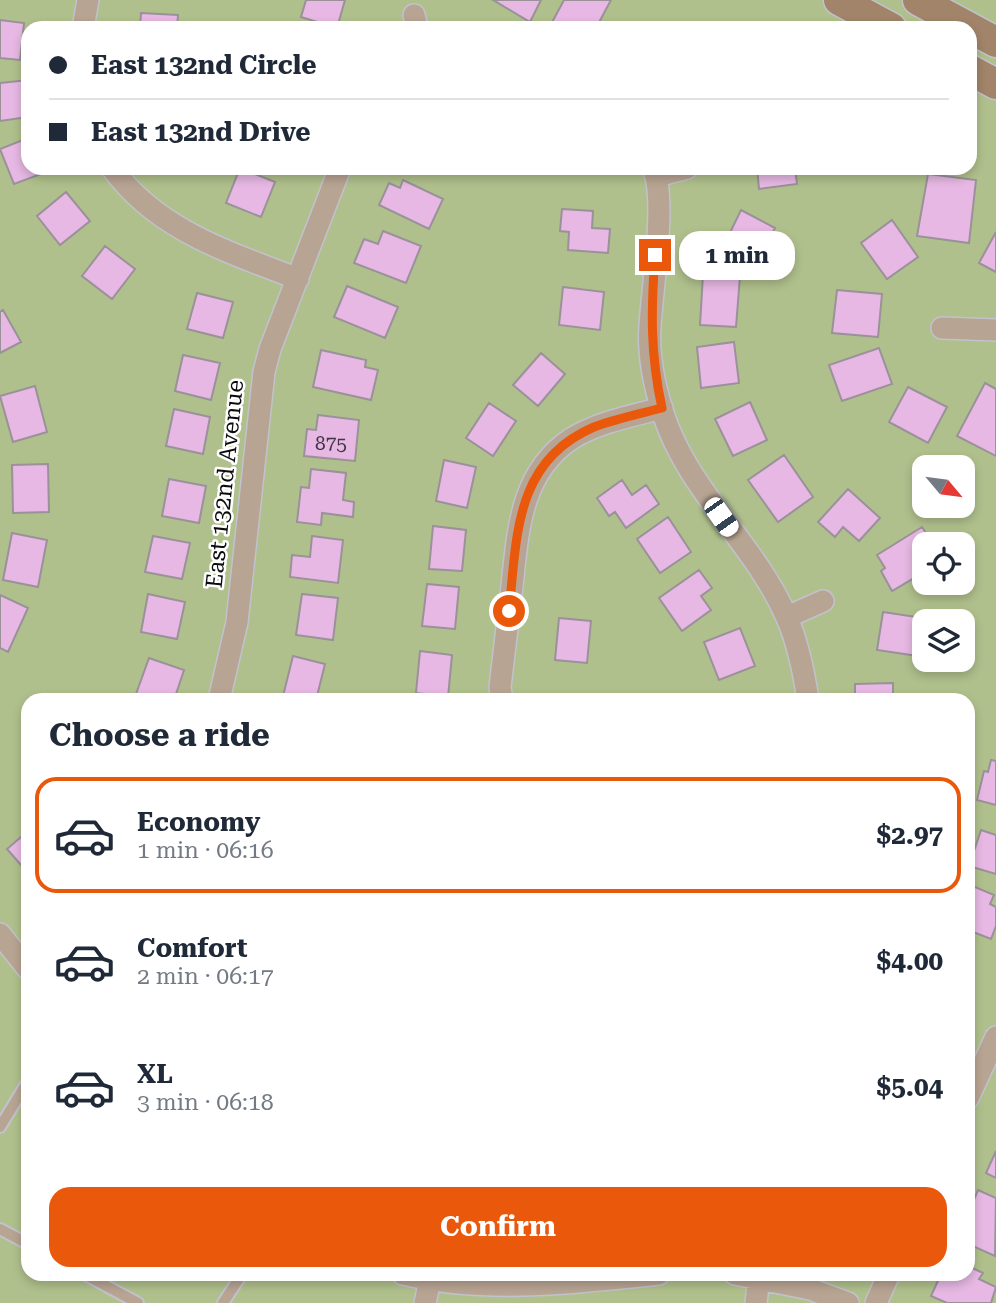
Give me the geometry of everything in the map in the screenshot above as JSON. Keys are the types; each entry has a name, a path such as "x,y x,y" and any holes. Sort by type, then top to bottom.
{"main road":[{"path":"839,0 878,21"},
{"path":"918,0 957,21"},
{"path":"977,32 996,42"},
{"path":"977,74 996,84"}],"street":[{"path":"84,21 88,0"},
{"path":"117,175 126,187 171,225 204,242 298,279"},
{"name":"East 132nd Avenue","path":"221,693 237,622 264,372 270,349 337,175"},
{"path":"655,175 658,205 650,330 652,366 662,408 670,433 693,478 763,577 787,617 802,664 807,693"},
{"path":"942,328 996,330"},
{"path":"501,693 518,521 535,478 551,456 573,438 596,427 662,408"},
{"path":"787,617 823,601"},
{"path":"0,933 21,954"},
{"path":"975,1083 996,1037"},
{"path":"425,1303 430,1281"},
{"path":"440,1281 503,1287 567,1281"},
{"path":"755,1303 758,1281"},
{"path":"776,1281 810,1289 848,1303"},
{"path":"876,1303 886,1281"}],"lane":[{"path":"0,1127 21,1092"},
{"path":"0,1229 21,1240"},
{"path":"97,1281 138,1303"},
{"path":"223,1303 237,1281"}],"green space":[{"path":"0,0 996,0 996,1303 0,1303"}],"building":[{"path":"306,0 345,0 339,21 314,21 301,17"},
{"path":"493,0 541,0 528,21"},
{"path":"564,0 611,0 600,21 553,21"},
{"path":"141,13 178,15 178,21 140,21"},
{"path":"0,20 21,23 20,60 0,58"},
{"path":"21,81 21,118 0,121 0,83"},
{"path":"21,141 21,175 38,175 14,184 0,149"},
{"path":"237,175 258,175 275,182 261,217 226,203"},
{"path":"758,175 796,175 797,184 759,189"},
{"path":"928,175 976,180 969,243 917,236"},
{"path":"403,180 443,199 429,229 379,205 389,183 400,188"},
{"path":"66,192 90,221 60,245 37,216"},
{"path":"562,209 593,211 592,228 610,229 608,253 568,250 569,232 560,231"},
{"path":"741,210 775,228 756,264 723,247"},
{"path":"892,220 918,257 887,279 861,243"},
{"path":"383,231 421,246 406,283 354,263 364,239 378,244"},
{"path":"996,232 996,272 979,263"},
{"path":"105,246 135,269 112,299 82,276"},
{"path":"703,274 740,276 736,327 700,325"},
{"path":"347,286 398,307 385,338 334,317"},
{"path":"563,287 604,292 600,330 559,325"},
{"path":"837,290 882,294 878,337 832,333"},
{"path":"197,293 233,302 223,338 187,329"},
{"path":"3,310 21,342 0,353 0,312"},
{"path":"734,342 739,383 701,388 697,347"},
{"path":"879,348 892,384 842,401 829,365"},
{"path":"321,350 366,360 365,367 378,370 371,400 313,387"},
{"path":"541,353 565,374 538,406 513,385"},
{"path":"183,355 220,363 211,400 175,391"},
{"path":"985,383 996,389 996,456 957,436"},
{"path":"35,386 47,432 13,442 0,396"},
{"path":"908,387 947,407 928,443 889,422"},
{"path":"750,402 767,440 733,456 715,419"},
{"path":"489,403 516,421 493,456 466,438"},
{"path":"174,409 210,417 203,454 166,446"},
{"path":"318,415 359,420 355,461 304,456 307,429 316,430"},
{"path":"784,455 813,497 778,522 748,480"},
{"path":"444,460 476,467 467,508 436,501"},
{"path":"48,464 49,512 13,513 12,465"},
{"path":"311,469 346,473 343,500 354,502 353,517 322,513 321,525 297,522 301,487 309,488"},
{"path":"169,479 206,486 199,523 162,516"},
{"path":"622,480 632,495 646,485 659,504 626,528 615,512 609,516 597,498"},
{"path":"848,489 880,518 859,541 843,527 835,537 818,522"},
{"path":"668,517 691,552 660,573 637,539"},
{"path":"433,526 466,530 462,571 429,569"},
{"path":"12,533 47,540 38,587 3,580"},
{"path":"912,533 912,579 892,591 881,571 885,568 877,555"},
{"path":"153,536 190,543 182,579 145,572"},
{"path":"312,536 343,540 338,583 290,577 292,555 310,557"},
{"path":"699,570 712,588 701,596 711,610 682,631 659,598"},
{"path":"427,584 459,587 455,629 422,626"},
{"path":"148,594 185,602 177,639 141,632"},
{"path":"302,594 338,598 333,640 296,635"},
{"path":"0,595 28,608 8,652 0,648"},
{"path":"883,612 912,616 912,655 877,650"},
{"path":"559,618 591,621 587,663 555,660"},
{"path":"740,628 755,666 719,680 704,642"},
{"path":"420,651 452,655 448,693 416,693"},
{"path":"293,656 325,664 318,693 284,693"},
{"path":"149,658 184,670 176,693 136,693"},
{"path":"893,683 893,693 855,693 855,684"},
{"path":"991,760 996,761 996,805 977,800 984,771 988,772"},
{"path":"981,830 996,835 996,874 975,868 975,848"},
{"path":"21,837 21,865 7,849"},
{"path":"975,887 994,895 990,904 996,907 996,926 991,939 975,933"},
{"path":"996,1151 996,1178 986,1173"},
{"path":"978,1190 996,1198 995,1256 975,1247 975,1197"},
{"path":"975,1269 983,1273 979,1279 996,1287 991,1303 947,1303 931,1296 938,1281 975,1281"}],"route":[{"path":"509,611 518,521 535,478 551,456 562,445 596,427 662,408 652,366 650,330 655,255"}]}
